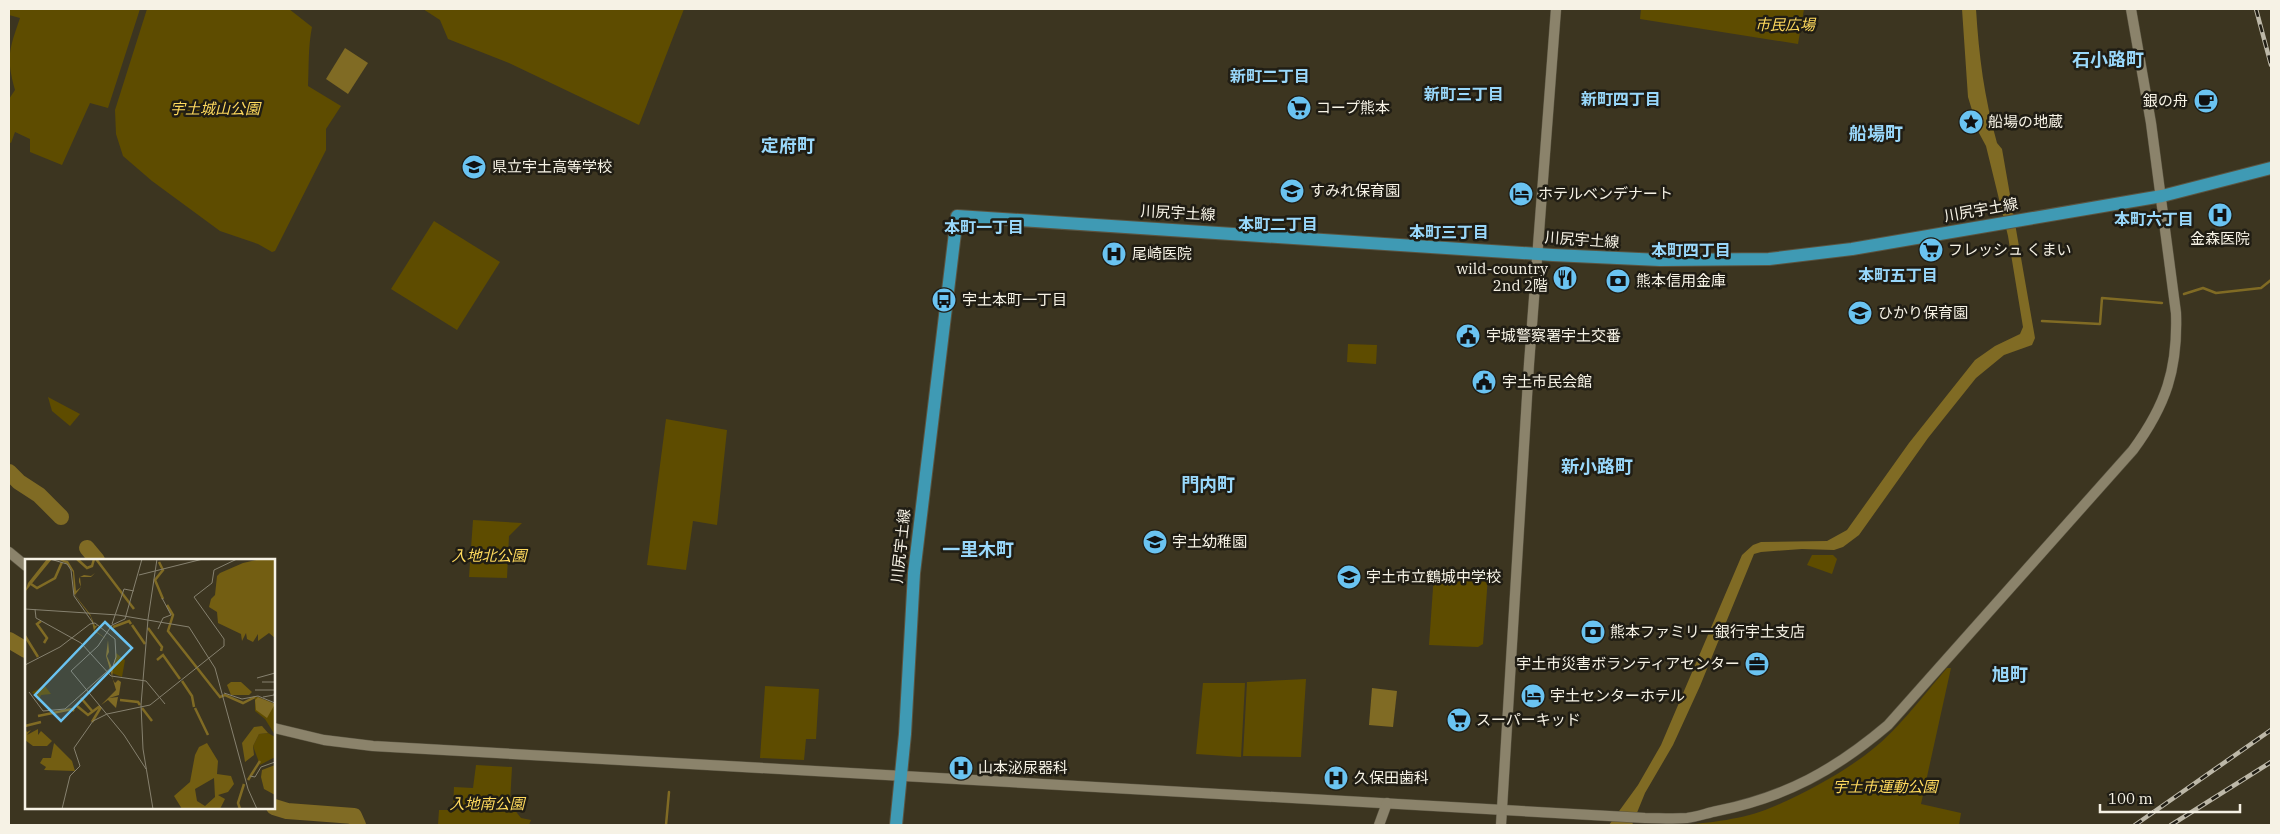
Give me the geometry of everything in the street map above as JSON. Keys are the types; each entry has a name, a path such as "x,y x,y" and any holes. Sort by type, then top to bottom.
{"main road":[{"name":"川尻宇土線","path":"896,825 914,573 956,216 1660,260 1769,259 1852,248 2162,196 2271,168"}],"street":[{"path":"1501,825 1538,253 1556,9"},
{"path":"275,728 324,740 373,746 1634,816 1688,818 1760,801 1821,774 1854,753 1888,725 2133,450 2153,422 2172,370 2177,344 2176,312 2162,196 2131,9"},
{"path":"9,552 25,565"},
{"path":"1379,825 1387,803"}],"green space":[{"path":"9,9 140,9 108,108 90,103 62,165 30,152 30,139 15,132 11,143 9,142 9,99 15,90 10,69 10,54 20,18 9,15"},
{"name":"宇土城山公園","path":"147,9 289,9 312,27 309,49 308,86 341,106 326,129 326,150 275,251 272,252 258,244 220,231 152,181 123,156 116,134 115,110"},
{"path":"423,9 684,9 639,125 509,63 448,39 440,20"},
{"name":"市民広場","path":"1641,9 1804,9 1798,44 1640,19"},
{"path":"434,221 500,262 457,330 391,289"},
{"path":"1348,344 1377,345 1376,364 1347,362"},
{"path":"48,397 80,414 70,426 52,411"},
{"path":"666,419 727,430 717,525 693,521 686,570 647,565"},
{"name":"入地北公園","path":"473,520 522,523 509,536 507,578 469,577"},
{"path":"1812,555 1833,555 1837,559 1832,574 1807,565"},
{"path":"1434,574 1488,577 1483,644 1478,647 1429,645"},
{"name":"宇土市運動公園","path":"1947,668 1951,668 1921,804 1961,813 1959,825 1681,825 1726,820 1760,812 1782,803 1830,778 1853,764 1887,737"},
{"path":"1306,679 1301,757 1243,756 1247,682"},
{"path":"1203,683 1245,683 1241,757 1196,754"},
{"path":"765,686 819,689 816,739 806,739 804,760 760,758"},
{"name":"入地南公園","path":"476,765 512,767 510,804 521,818 531,820 529,825 438,825 439,810 453,810 454,787 473,788"}],"shaded area":[{"path":"1962,9 1976,9 1985,93 1997,143 2002,149 2035,338 2032,345 2004,355 1976,378 1928,438 1859,535 1843,547 1834,550 1802,549 1754,554 1700,686 1673,745 1645,793 1632,825 1609,825 1638,785 1661,745 1742,555 1753,545 1761,542 1827,541 1847,530 1909,443 1975,360 1995,346 2020,334 2023,327 2008,236 1986,146 1979,133 1968,97"},
{"path":"345,48 368,63 348,94 326,79"},
{"path":"1372,688 1397,691 1393,727 1369,725"}],"waterway":[{"path":"2184,294 2203,288 2216,293 2261,288 2271,280"},
{"path":"2042,321 2100,324 2102,298 2162,303"},
{"path":"9,472 19,482 39,495 61,517"},
{"path":"87,548 96,559"},
{"path":"9,640 25,649"},
{"path":"666,825 669,792"},
{"path":"275,807 287,811 354,816 358,825"}],"railway":[{"path":"2256,9 2271,65"},
{"path":"2135,825 2271,730"},
{"path":"2171,825 2271,762"}],"place":[{"name":"銀の舟","path":"2206,101"},
{"name":"コープ熊本","path":"1299,108"},
{"name":"船場の地蔵","path":"1971,122"},
{"name":"県立宇土高等学校","path":"474,167"},
{"name":"すみれ保育園","path":"1292,191"},
{"name":"ホテルベンデナート","path":"1521,194"},
{"name":"金森医院","path":"2220,215"},
{"name":"フレッシュ くまい","path":"1931,250"},
{"name":"尾崎医院","path":"1114,254"},
{"name":"wild-country 2nd 2階","path":"1565,278"},
{"name":"熊本信用金庫","path":"1618,281"},
{"name":"宇土本町一丁目","path":"944,300"},
{"name":"ひかり保育園","path":"1860,313"},
{"name":"宇城警察署宇土交番","path":"1468,336"},
{"name":"宇土市民会館","path":"1484,382"},
{"name":"宇土幼稚園","path":"1155,542"},
{"name":"宇土市立鶴城中学校","path":"1349,577"},
{"name":"熊本ファミリー銀行宇土支店","path":"1593,632"},
{"name":"宇土市災害ボランティアセンター","path":"1757,664"},
{"name":"宇土センターホテル","path":"1533,696"},
{"name":"スーパーキッド","path":"1459,720"},
{"name":"山本泌尿器科","path":"961,768"},
{"name":"久保田歯科","path":"1336,778"}],"district":[{"name":"石小路町","path":"2108,60"},
{"name":"新町二丁目","path":"1270,76"},
{"name":"新町三丁目","path":"1464,94"},
{"name":"新町四丁目","path":"1621,99"},
{"name":"船場町","path":"1876,134"},
{"name":"定府町","path":"788,146"},
{"name":"本町六丁目","path":"2154,219"},
{"name":"本町二丁目","path":"1278,224"},
{"name":"本町一丁目","path":"984,227"},
{"name":"本町三丁目","path":"1449,232"},
{"name":"本町四丁目","path":"1691,250"},
{"name":"本町五丁目","path":"1898,275"},
{"name":"新小路町","path":"1597,467"},
{"name":"門内町","path":"1208,485"},
{"name":"一里木町","path":"978,550"},
{"name":"旭町","path":"2010,675"}]}
